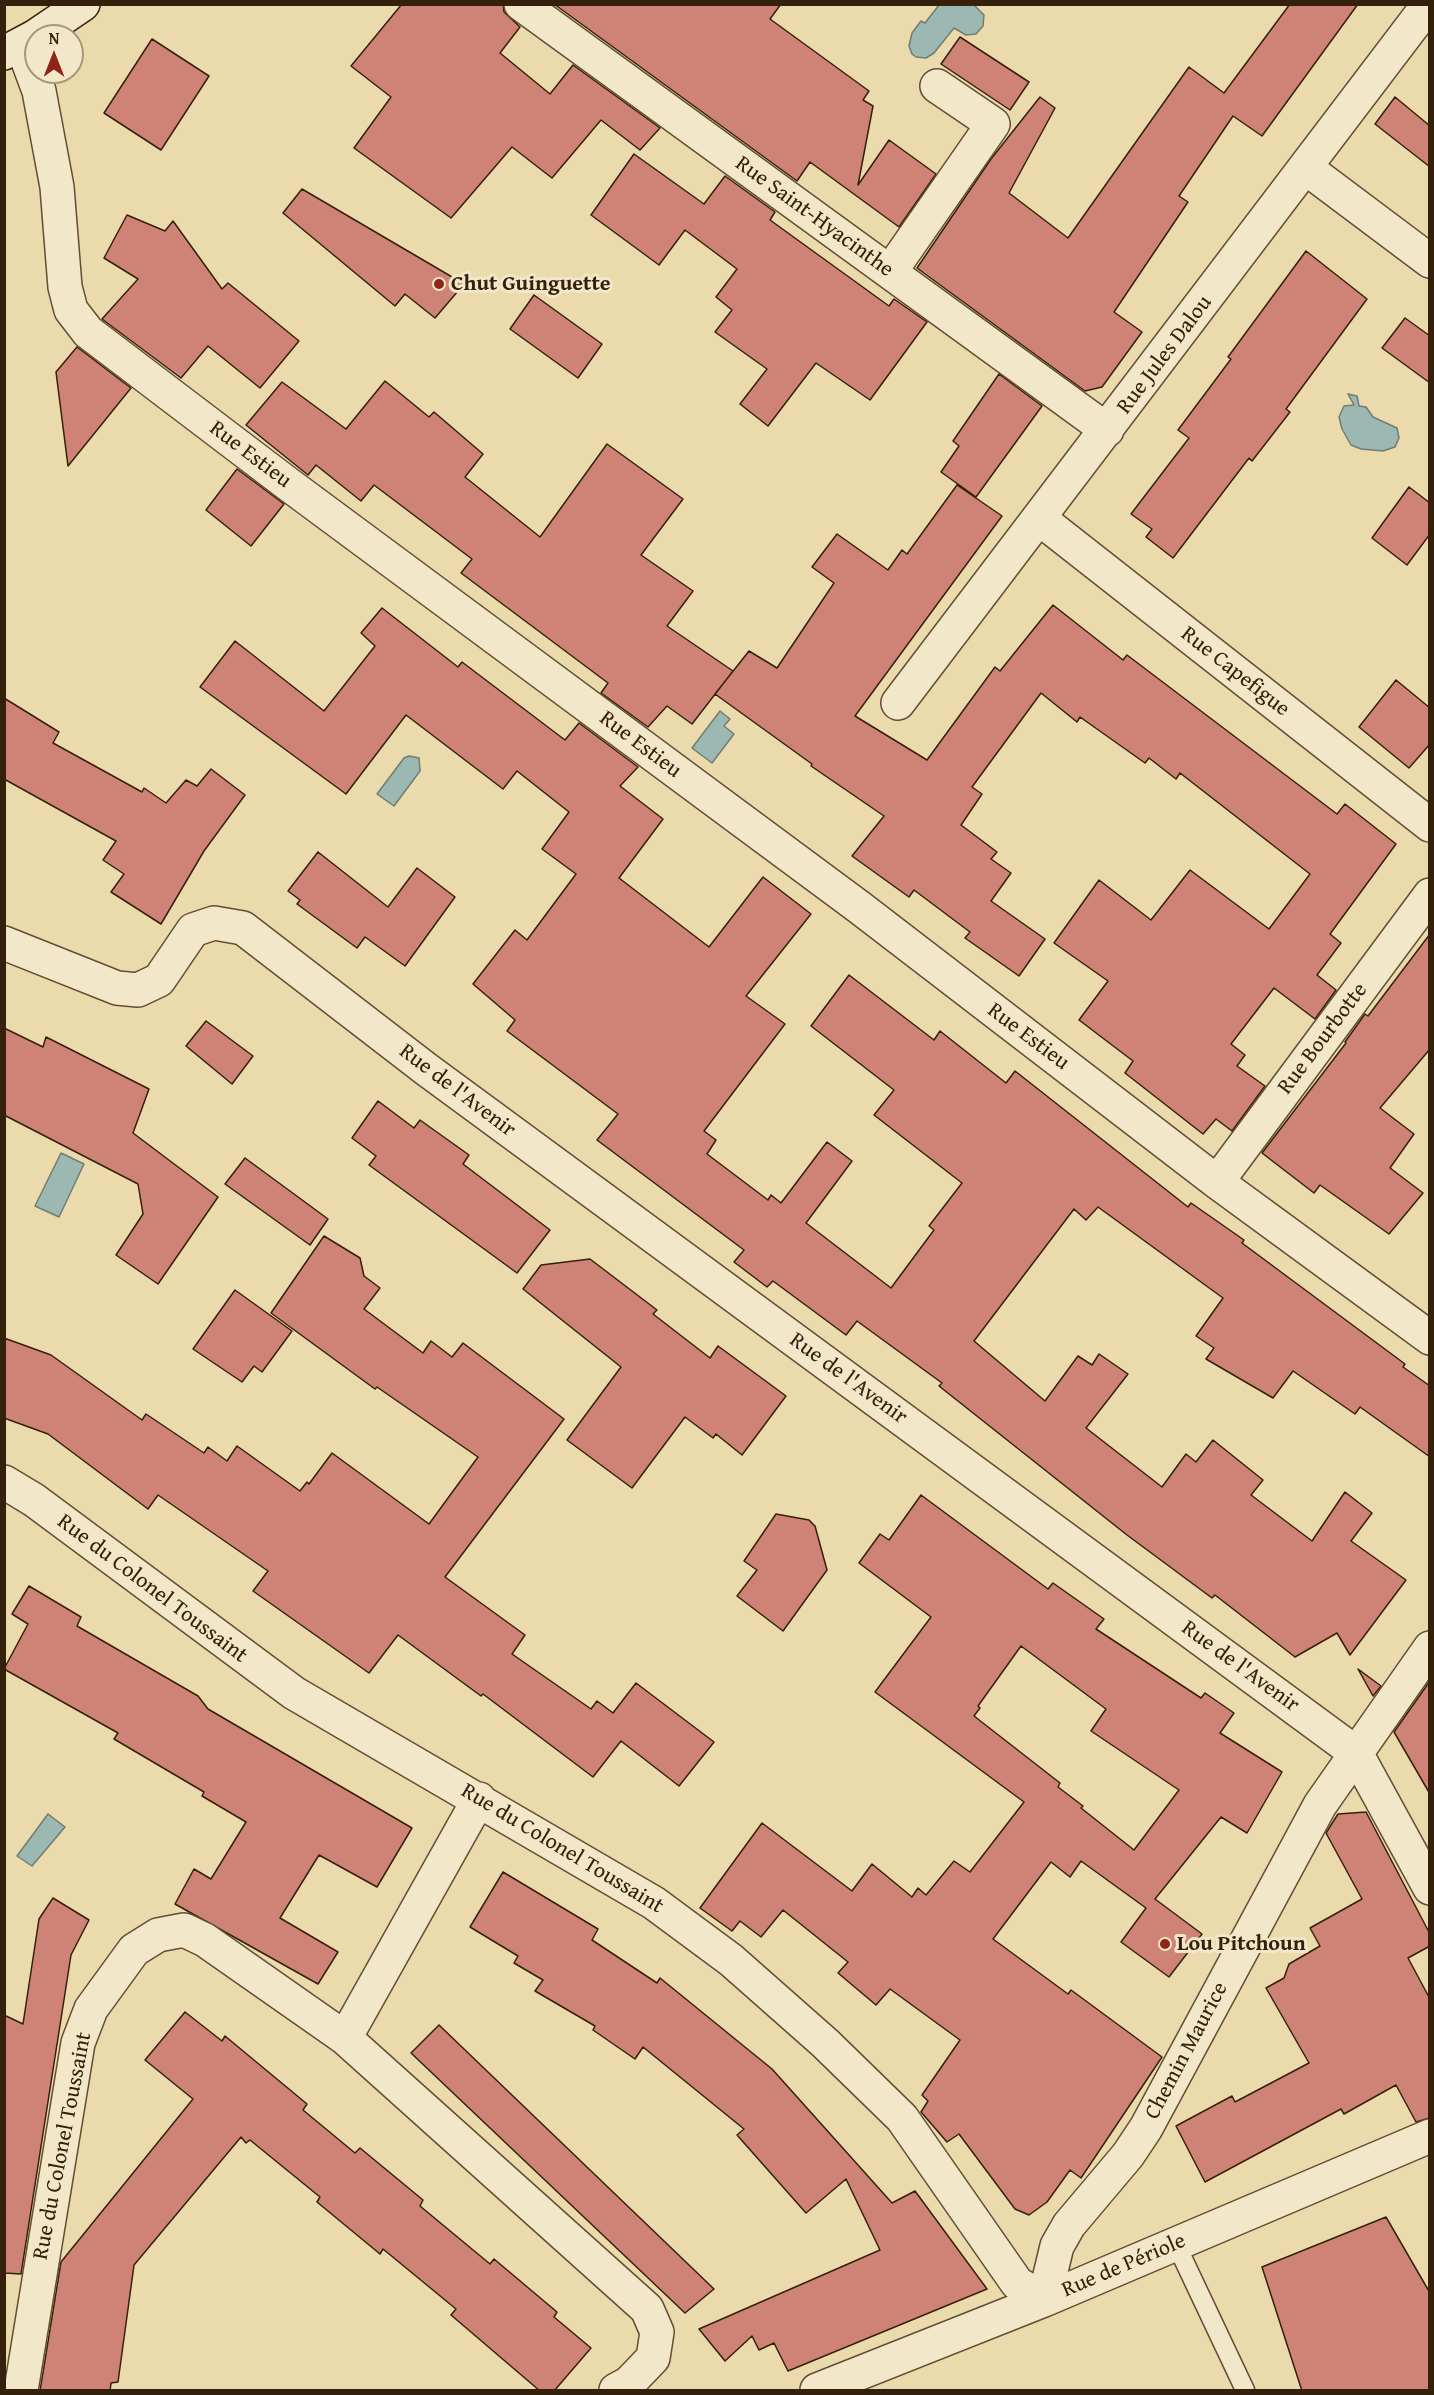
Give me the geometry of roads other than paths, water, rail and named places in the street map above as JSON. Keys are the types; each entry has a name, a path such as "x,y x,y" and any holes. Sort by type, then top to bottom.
{"street":[{"path":"53,24 83,4"},
{"name":"Rue Saint-Hyacinthe","path":"521,4 1107,430"},
{"name":"Rue Jules Dalou","path":"898,704 1429,4"},
{"name":"Rue Estieu","path":"37,84 57,187 65,287 71,310 88,332 288,484 859,907 1216,1182 1430,1338"},
{"path":"890,272 993,124 937,86"},
{"path":"1306,168 1430,261"},
{"name":"Rue Capefigue","path":"1040,519 1430,825"},
{"name":"Rue Bourbotte","path":"1216,1182 1430,896"},
{"name":"Rue de l'Avenir","path":"4,943 117,988 138,990 159,980 193,930 214,923 243,928 426,1069 1356,1753 1430,1888"},
{"name":"Rue du Colonel Toussaint","path":"4,1482 34,1500 294,1693 654,1903 731,1960 825,2043 902,2118 1017,2283 1044,2300"},
{"name":"Chemin Maurice","path":"1044,2300 1057,2246 1069,2225 1128,2156 1146,2128 1320,1805 1430,1648"},
{"path":"345,2038 479,1799"},
{"name":"Rue du Colonel Toussaint","path":"21,2391 78,2043 91,2009 134,1950 158,1935 184,1930 205,1940 345,2038 647,2309 657,2332 653,2358 629,2383 616,2391"},
{"name":"Rue de Périole","path":"817,2391 1044,2300 1430,2136"}],"lane":[{"path":"1176,2244 1245,2391"}],"water":[{"path":"939,5 974,5 984,15 983,26 976,34 966,35 954,28 934,53 926,58 916,57 909,46 912,33 921,21 925,23"},
{"path":"1348,394 1357,396 1359,406 1366,407 1373,417 1397,428 1399,438 1395,447 1383,451 1361,449 1351,445 1342,429 1339,417 1344,406 1354,405"},
{"path":"720,711 730,719 724,726 734,734 712,763 692,748"},
{"path":"409,756 419,758 420,771 394,806 377,794 404,758"},
{"path":"61,1153 84,1164 59,1217 35,1206"},
{"path":"48,1814 65,1827 32,1866 17,1856"}],"place":[{"name":"Chut Guinguette","path":"439,284"},
{"name":"Lou Pitchoun","path":"1165,1944"}]}
